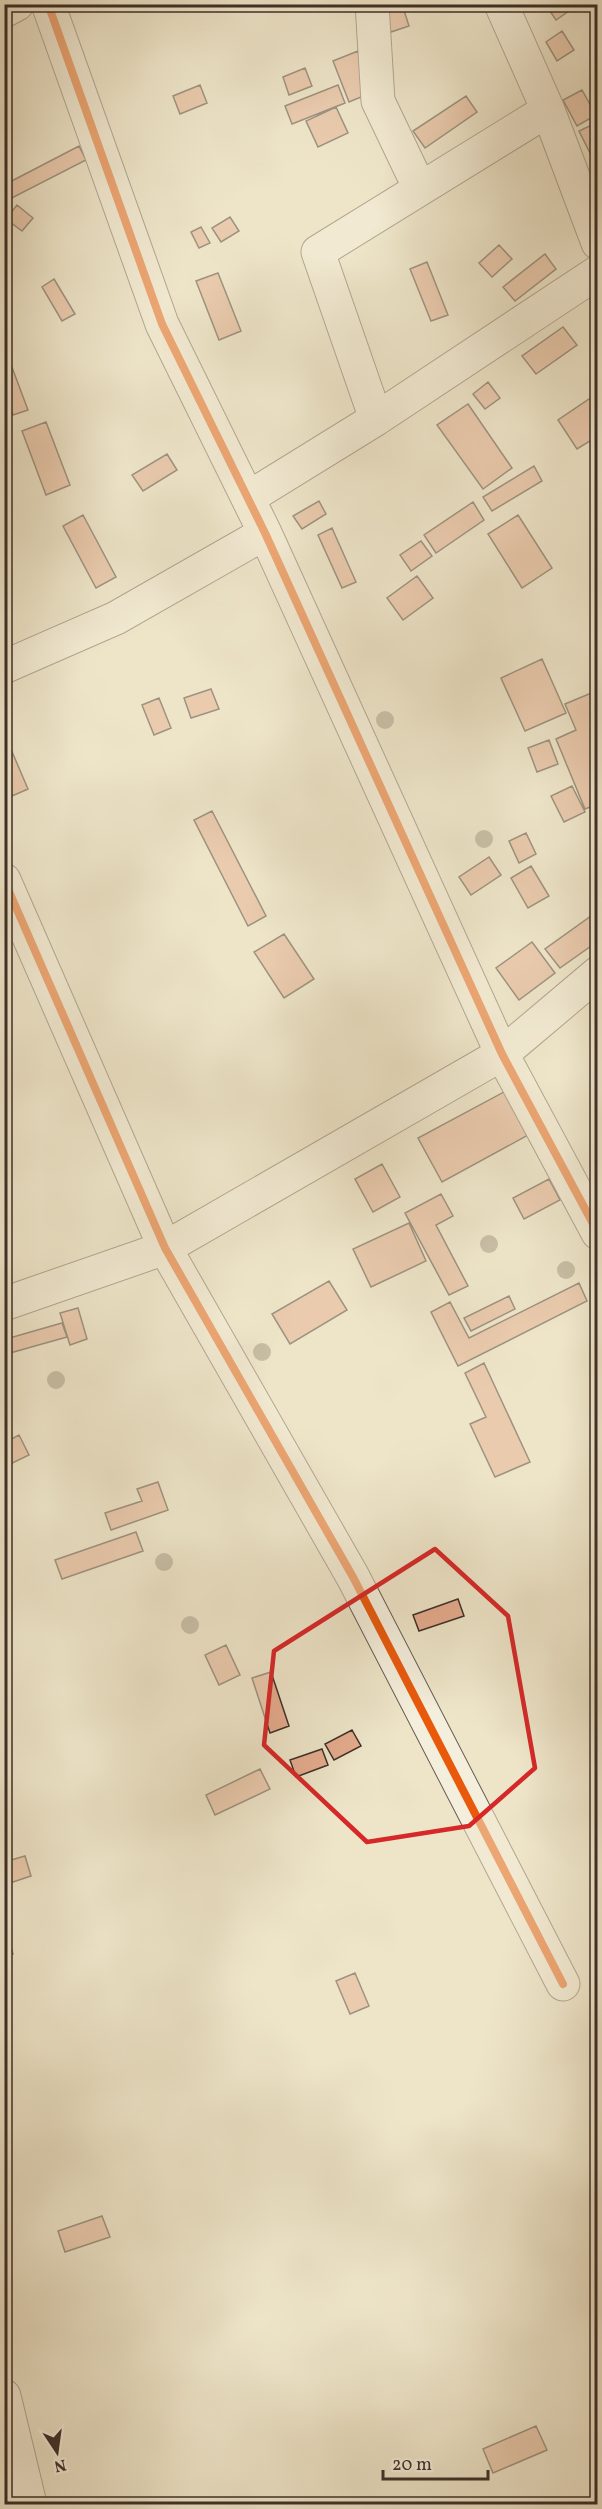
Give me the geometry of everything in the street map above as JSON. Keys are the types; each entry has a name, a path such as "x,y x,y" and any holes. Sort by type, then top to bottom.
{"street":[{"path":"4,11 17,4"},
{"path":"48,4 162,324 265,532 502,1054 597,1233"},
{"path":"372,4 378,100 420,189"},
{"path":"501,4 548,110 597,243"},
{"path":"376,419 318,252 548,110"},
{"path":"248,498 376,419 597,272"},
{"path":"4,667 116,618 265,532"},
{"path":"4,880 165,1248 353,1577 563,1984"},
{"path":"4,1304 165,1248 502,1054 597,974"},
{"path":"4,2396 30,2505"}],"highlighted area":[{"path":"435,1549 508,1616 535,1768 469,1826 367,1842 264,1745 274,1651"}],"building":[{"path":"381,4 402,4 409,26 391,32"},
{"path":"545,4 579,4 556,20"},
{"path":"562,31 574,50 557,61 546,42"},
{"path":"358,51 373,92 349,102 333,61"},
{"path":"305,68 312,86 289,95 283,77"},
{"path":"200,85 207,103 180,114 173,96"},
{"path":"338,85 345,103 292,124 285,106"},
{"path":"582,90 596,115 577,126 563,100"},
{"path":"466,96 477,112 425,148 413,131"},
{"path":"336,107 348,133 318,147 306,121"},
{"path":"598,122 598,169 579,131"},
{"path":"79,146 86,160 8,200 4,185"},
{"path":"17,205 33,218 22,231 6,219"},
{"path":"230,217 239,231 221,242 212,228"},
{"path":"201,227 210,243 199,248 191,232"},
{"path":"499,245 512,259 492,277 479,263"},
{"path":"545,254 556,269 515,301 503,287"},
{"path":"427,262 448,315 431,321 410,269"},
{"path":"218,273 241,331 219,340 196,281"},
{"path":"54,279 75,314 62,321 42,287"},
{"path":"563,327 577,345 536,374 522,356"},
{"path":"4,346 28,410 13,415 4,392"},
{"path":"488,382 500,398 485,409 473,394"},
{"path":"598,393 598,436 577,449 558,420"},
{"path":"468,404 512,468 483,489 437,425"},
{"path":"46,422 70,485 46,495 22,431"},
{"path":"167,454 177,470 143,491 132,475"},
{"path":"534,466 542,481 492,511 483,497"},
{"path":"319,501 326,514 302,529 293,516"},
{"path":"473,502 484,520 436,553 424,535"},
{"path":"83,515 116,577 96,588 63,526"},
{"path":"518,515 552,568 522,588 488,534"},
{"path":"332,528 356,582 342,588 318,535"},
{"path":"421,541 432,556 411,571 400,555"},
{"path":"417,576 433,598 403,620 387,598"},
{"path":"542,659 566,713 525,731 501,678"},
{"path":"211,689 219,709 191,718 184,698"},
{"path":"596,691 598,804 585,809 556,739 576,730 565,704"},
{"path":"159,698 171,728 154,735 142,705"},
{"path":"4,733 28,789 12,796 4,779"},
{"path":"549,740 558,764 537,772 528,748"},
{"path":"572,786 585,812 564,822 551,796"},
{"path":"212,811 266,916 248,926 194,820"},
{"path":"526,833 536,854 519,863 509,841"},
{"path":"489,857 501,875 471,895 459,877"},
{"path":"531,866 549,896 528,908 511,878"},
{"path":"598,911 598,941 560,968 545,949"},
{"path":"284,934 314,979 284,998 254,952"},
{"path":"532,942 555,973 519,1000 496,968"},
{"path":"517,1085 541,1128 442,1182 418,1138"},
{"path":"382,1164 400,1197 373,1212 355,1179"},
{"path":"549,1179 560,1200 524,1219 513,1198"},
{"path":"441,1194 453,1216 436,1225 468,1286 449,1295 405,1213"},
{"path":"409,1223 426,1261 371,1287 353,1249"},
{"path":"329,1281 347,1310 290,1344 272,1314"},
{"path":"579,1283 587,1301 458,1366 431,1312 450,1302 469,1338"},
{"path":"509,1296 515,1309 471,1331 464,1318"},
{"path":"78,1308 87,1339 70,1345 60,1313"},
{"path":"62,1323 67,1337 10,1353 6,1339"},
{"path":"484,1363 530,1462 495,1477 470,1424 486,1417 465,1373"},
{"path":"19,1435 29,1455 4,1467 4,1443"},
{"path":"158,1482 168,1510 111,1530 105,1513 142,1501 137,1489"},
{"path":"136,1532 143,1551 62,1579 55,1560"},
{"path":"458,1599 464,1616 419,1631 413,1615"},
{"path":"226,1645 240,1675 219,1685 205,1655"},
{"path":"271,1672 289,1726 270,1733 252,1678"},
{"path":"352,1730 361,1746 334,1760 325,1744"},
{"path":"322,1749 328,1765 296,1777 290,1760"},
{"path":"260,1769 270,1789 215,1815 206,1795"},
{"path":"25,1856 31,1876 7,1884 4,1862"},
{"path":"6,1930 13,1954 4,1956 4,1931"},
{"path":"355,1973 369,2006 350,2014 336,1981"},
{"path":"102,2216 110,2237 65,2252 58,2231"},
{"path":"536,2426 547,2450 493,2473 483,2449"}],"cycle path":[{"path":"48,4 162,324 265,533 502,1054 598,1233"},
{"path":"4,880 165,1248 353,1577 563,1984"}]}
